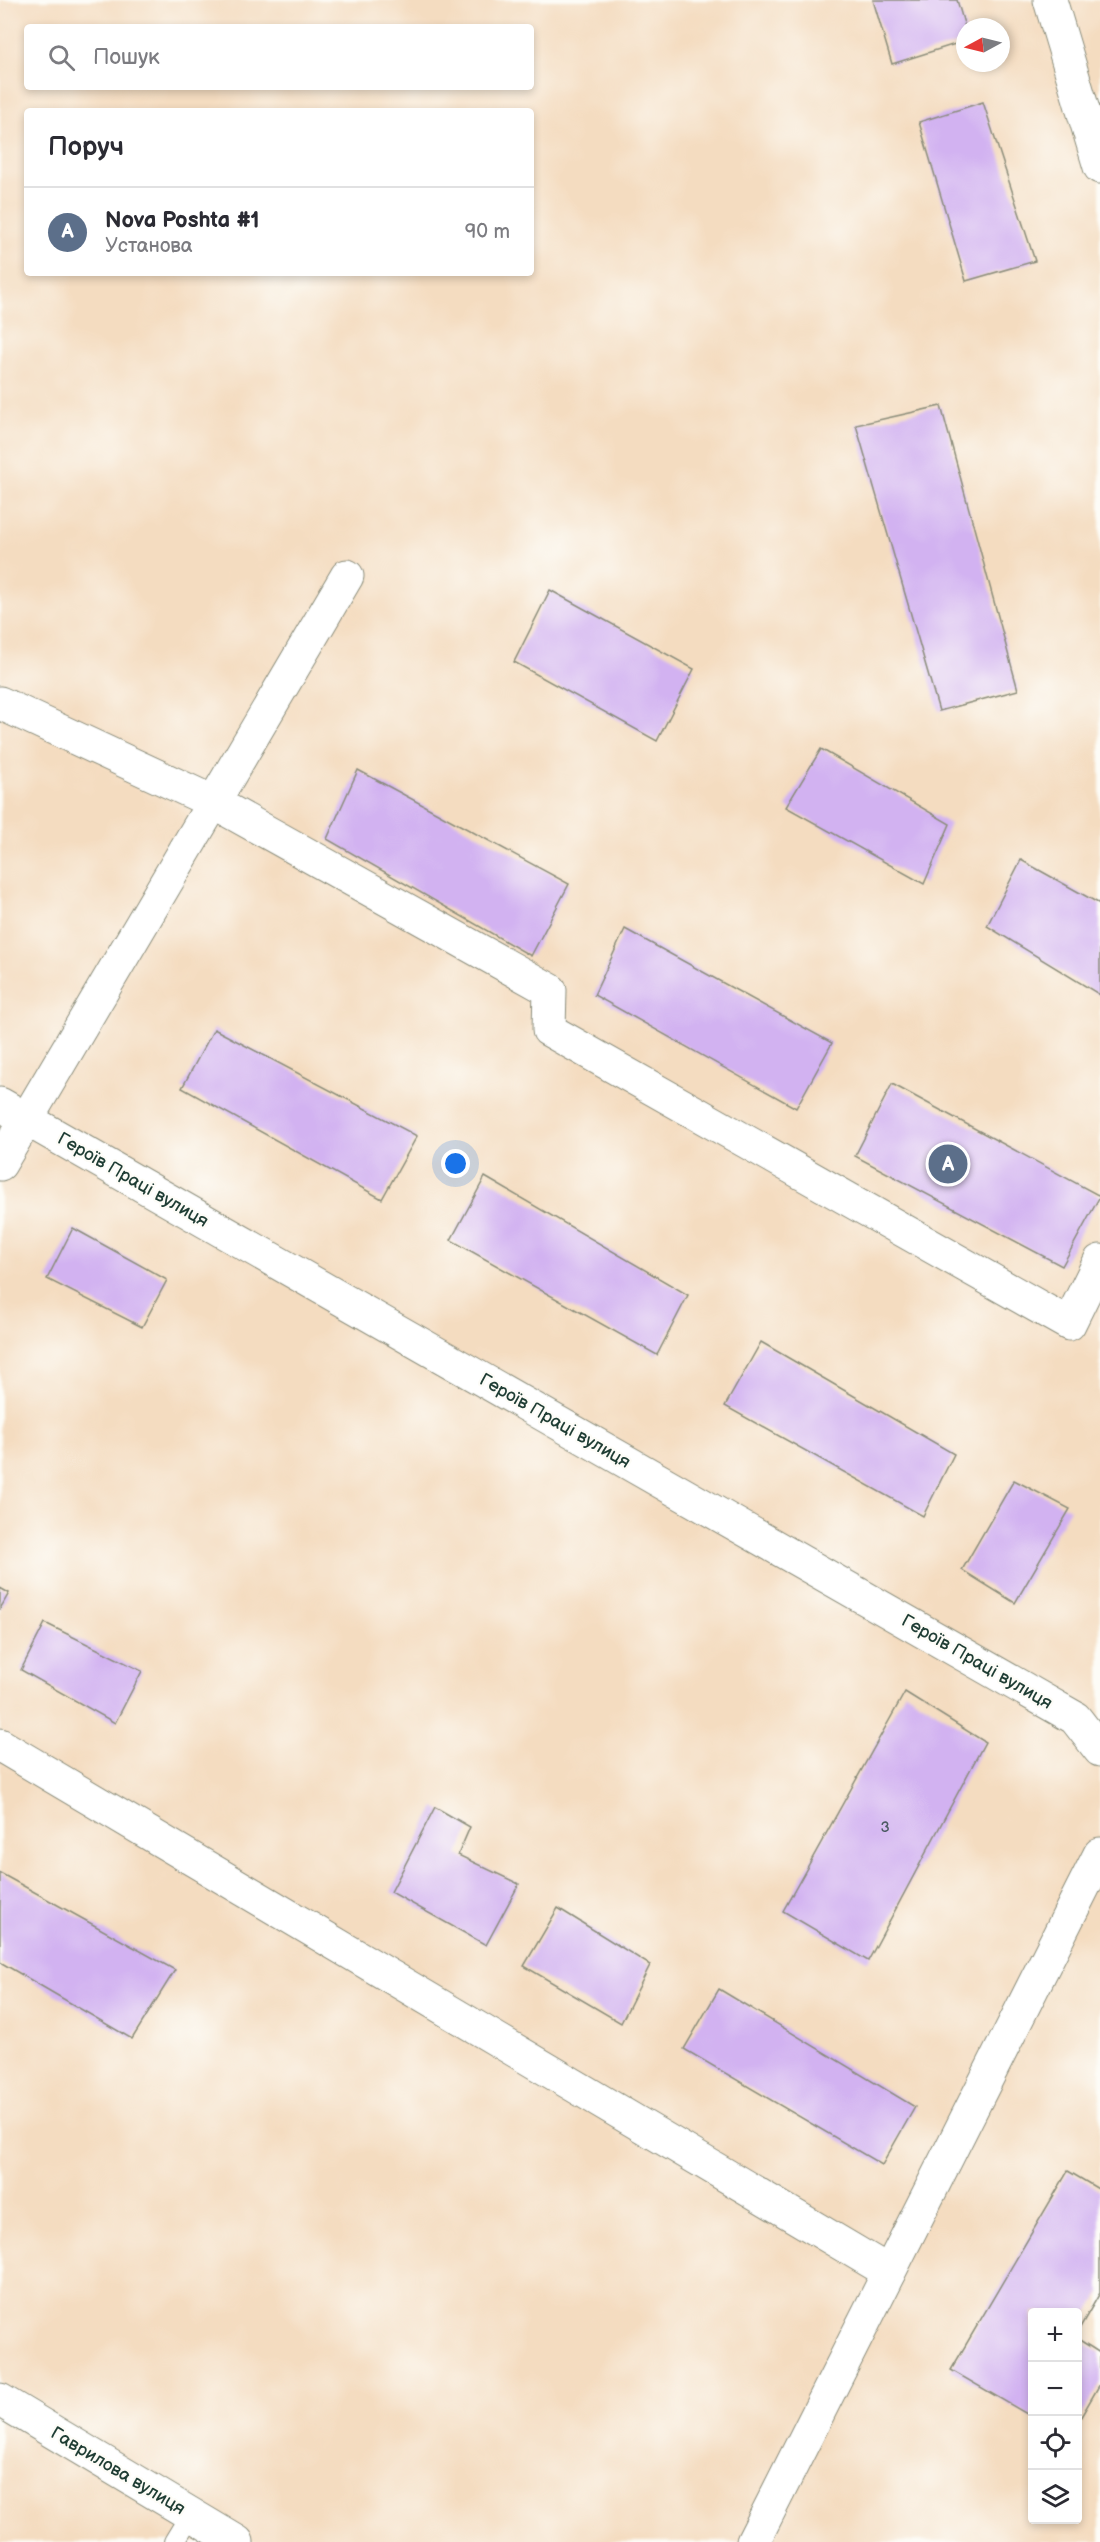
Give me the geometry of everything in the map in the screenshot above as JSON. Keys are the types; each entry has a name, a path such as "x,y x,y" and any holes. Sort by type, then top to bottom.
{"street":[{"path":"1050,0 1100,167"},
{"path":"0,1164 13,1111 213,802 347,576"},
{"path":"0,704 213,802 550,990 549,1030 1069,1323 1100,1261"},
{"name":"Героїв Праці вулиця","path":"13,1111 1075,1718 1100,1750"},
{"path":"0,1745 889,2272"},
{"path":"753,2542 1100,1854"},
{"name":"Гаврилова вулиця","path":"0,2400 237,2542"}],"lane":[{"path":"174,2542 191,2514"}],"building":[{"path":"873,0 957,0 962,18 956,18 956,44 892,64"},
{"path":"983,102 1035,261 966,281 919,122"},
{"path":"941,406 1018,690 939,711 856,425"},
{"path":"550,590 694,669 657,741 514,662"},
{"path":"821,749 950,824 924,884 786,807"},
{"path":"358,770 569,884 531,956 327,839"},
{"path":"1021,860 1100,904 1100,995 987,926"},
{"path":"625,929 832,1043 796,1108 594,995"},
{"path":"214,1029 417,1136 382,1199 182,1088"},
{"path":"892,1084 1100,1196 1062,1266 855,1156"},
{"path":"485,1177 688,1295 657,1355 451,1240"},
{"path":"73,1228 167,1280 142,1327 47,1279"},
{"path":"761,1342 954,1454 923,1516 725,1406"},
{"path":"1014,1480 1070,1509 1015,1603 962,1570"},
{"path":"0,1588 9,1593 0,1609"},
{"path":"45,1623 142,1671 115,1723 21,1670"},
{"path":"905,1692 985,1742 868,1961 783,1911"},
{"path":"435,1807 470,1827 458,1855 519,1884 486,1945 391,1892"},
{"path":"0,1873 175,1970 132,2039 0,1962"},
{"path":"558,1908 650,1965 621,2023 524,1966"},
{"path":"719,1989 915,2107 882,2165 684,2049"},
{"path":"1068,2171 1100,2190 1100,2293 1082,2324 1082,2308 1028,2308 1028,2415 951,2370"},
{"path":"1082,2342 1100,2353 1100,2384 1082,2415"}],"place":[{"name":"Nova Poshta #1","path":"948,1164"}]}
